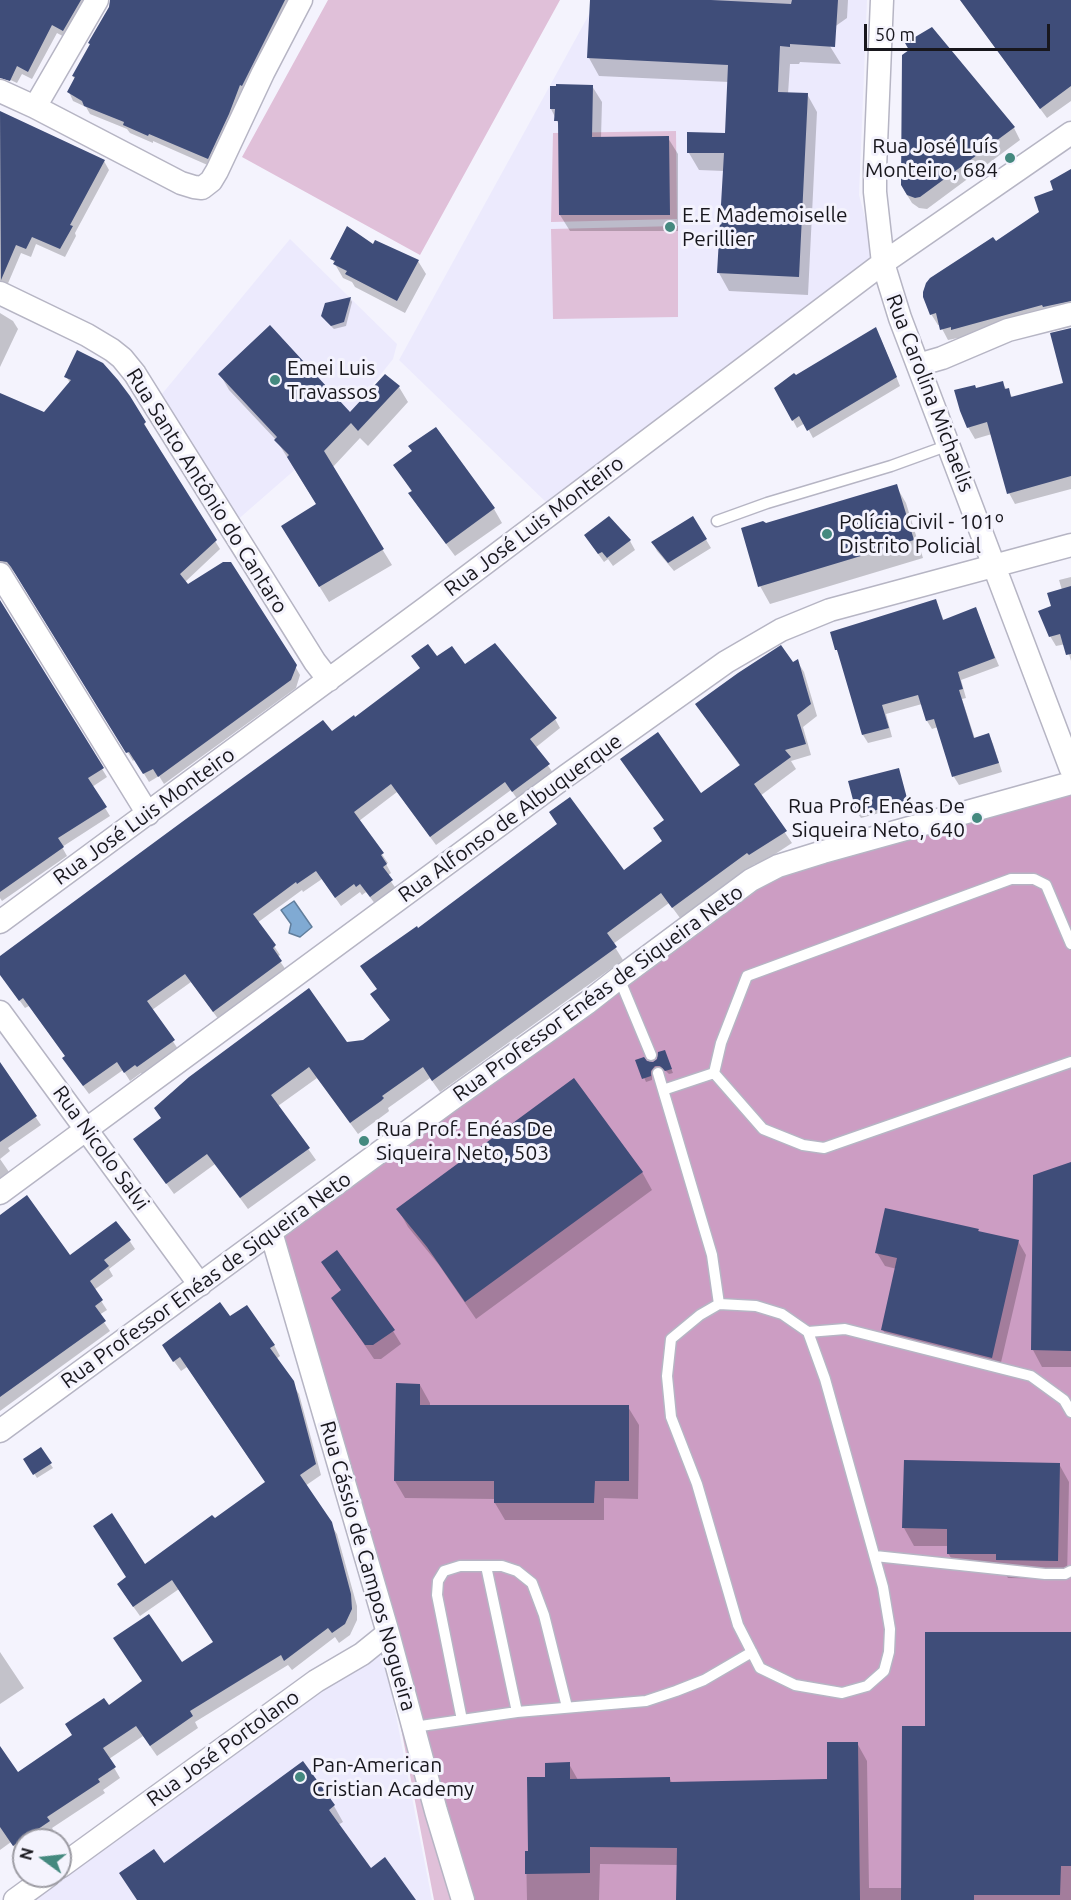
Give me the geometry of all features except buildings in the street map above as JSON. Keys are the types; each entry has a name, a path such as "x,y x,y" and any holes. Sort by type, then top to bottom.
{"street":[{"path":"35,107 97,0"},
{"path":"0,91 181,183 194,188 202,188 217,171 262,73 301,0"},
{"name":"Rua Carolina Michaelis","path":"882,0 875,192 883,263 900,318 1071,769"},
{"name":"Rua José Luis Monteiro","path":"0,922 328,680 883,263 1071,133"},
{"name":"Rua Santo Antônio do Cantaro","path":"0,293 87,335 122,358 135,374 328,680"},
{"path":"918,365 942,358 1008,330 1071,314"},
{"name":"Rua Alfonso de Albuquerque","path":"0,1193 566,776 726,662 781,630 830,610 1071,545"},
{"path":"0,574 148,814"},
{"name":"Rua Professor Enéas de Siqueira Neto","path":"0,1431 587,1004 751,880 778,866 822,852 1071,783"},
{"name":"Rua Nicolo Salvi","path":"0,1012 200,1285"},
{"name":"Rua Cássio de Campos Nogueira","path":"271,1232 463,1900"},
{"name":"Rua José Portolano","path":"72,1858 316,1681 362,1654 388,1633"},
{"path":"15,1900 32,1888"}],"lane":[{"path":"717,521 891,466 949,445"},
{"path":"714,1073 721,1043 747,976 1011,879 1034,879 1046,885 1071,944"},
{"path":"619,978 651,1055"},
{"path":"714,1073 763,1129 803,1145 824,1148 1071,1062"},
{"path":"658,1073 712,1255 719,1304"},
{"path":"663,1089 714,1073"},
{"path":"719,1304 756,1306 782,1314 808,1332 825,1379 883,1587 890,1629 884,1671 867,1686 842,1693 795,1685 760,1668 738,1625 697,1484 671,1417 666,1376 670,1339 700,1315 719,1304"},
{"path":"808,1332 844,1329 1031,1376 1064,1400 1071,1412"},
{"path":"874,1556 1045,1574 1065,1574 1071,1571"},
{"path":"462,1720 437,1595 438,1581 444,1571 460,1566 502,1566 517,1571 532,1582 544,1614 567,1707"},
{"path":"486,1566 517,1712"},
{"path":"414,1727 517,1712 646,1701 704,1680 752,1653"}],"shaded area":[{"path":"328,0 560,0 420,255 242,157"},
{"name":"E.E Mademoiselle Perillier","path":"597,0 867,0 859,195 876,259 549,505 399,360"},
{"path":"676,131 677,219 551,222 553,133"},
{"path":"678,226 678,317 553,319 551,229"},
{"name":"Emei Luis Travassos","path":"290,239 397,344 393,359 329,440 235,522 157,400"},
{"path":"1071,783 1071,1900 465,1900 282,1237 751,880"},
{"path":"386,1650 459,1900 434,1900"},
{"name":"Pan-American Cristian Academy","path":"384,1654 432,1900 25,1900 41,1888 72,1888 72,1865 324,1679"}],"water":[{"path":"294,901 312,927 300,937 289,933 291,924 281,910"}],"place":[{"name":"Rua José Luís Monteiro, 684","path":"1010,158"},
{"name":"E.E Mademoiselle Perillier","path":"670,227"},
{"name":"Emei Luis Travassos","path":"275,380"},
{"name":"Polícia Civil - 101º Distrito Policial","path":"827,534"},
{"name":"Rua Prof. Enéas De Siqueira Neto, 640","path":"977,818"},
{"name":"Rua Prof. Enéas De Siqueira Neto, 503","path":"364,1141"},
{"name":"Pan-American Cristian Academy","path":"300,1777"}]}
